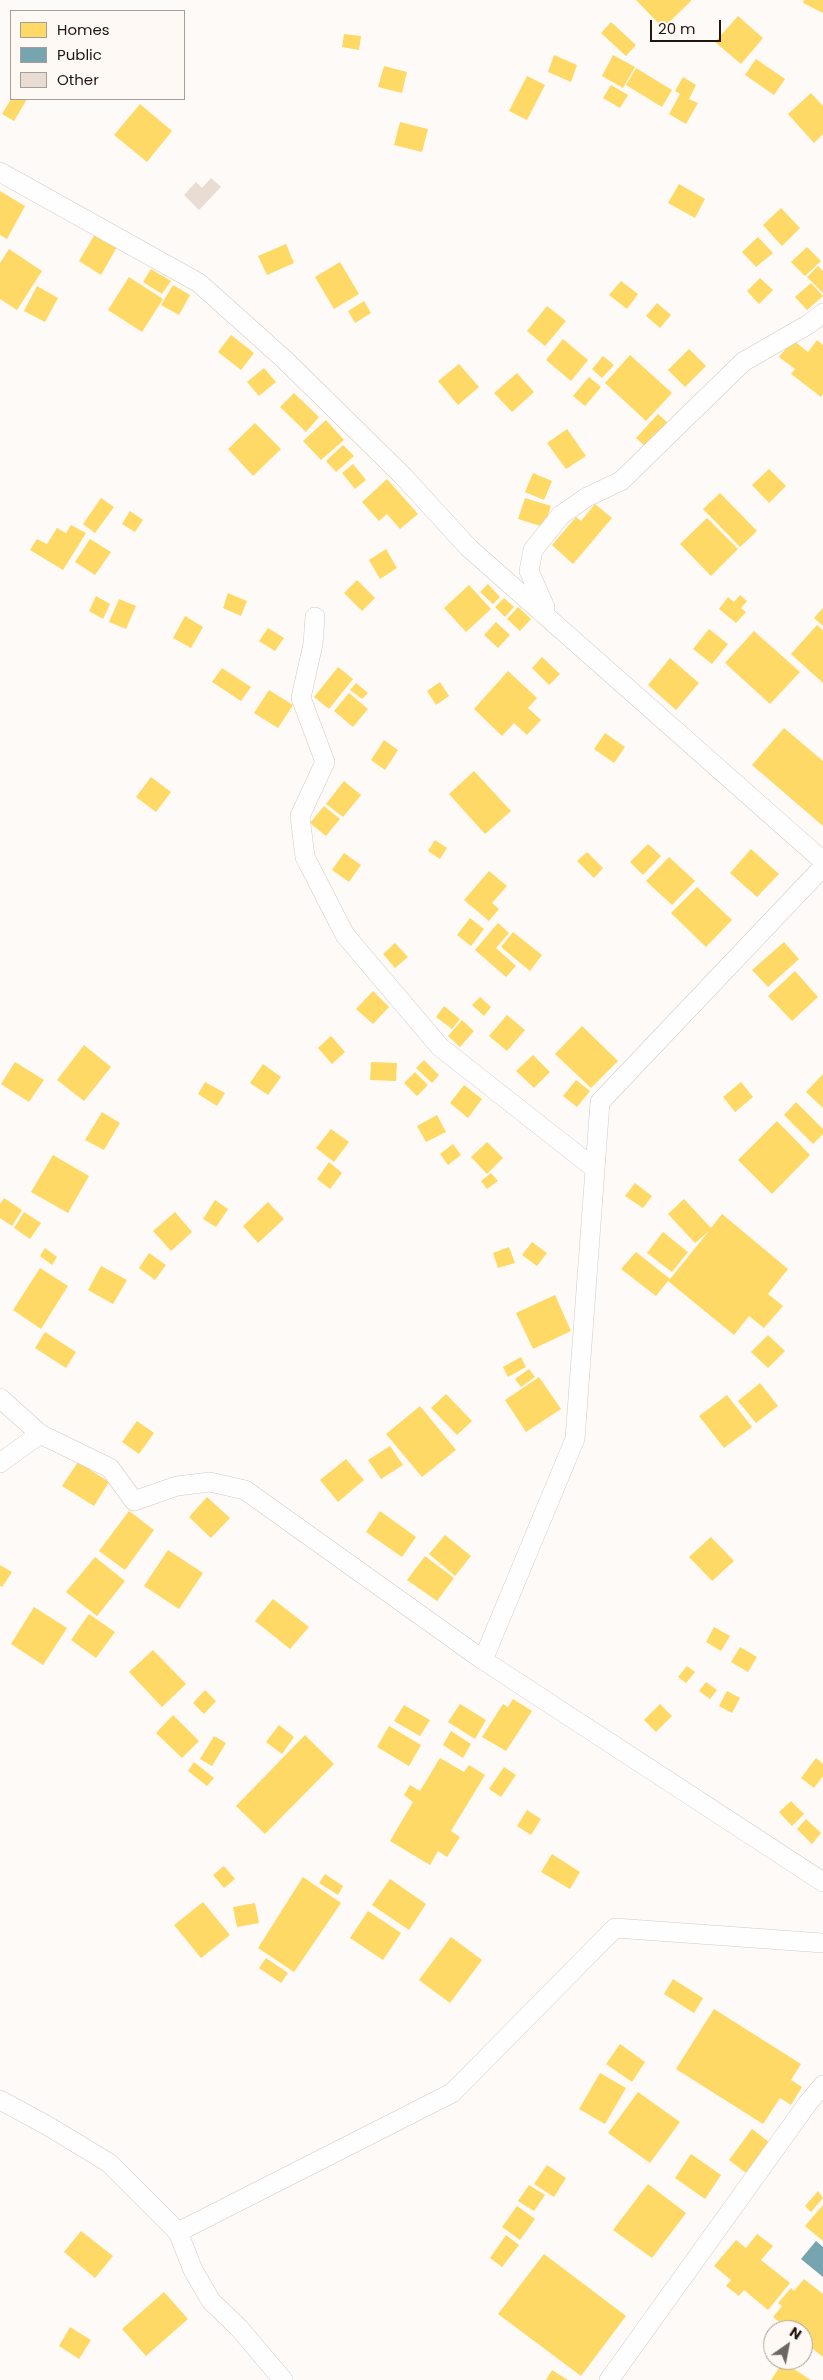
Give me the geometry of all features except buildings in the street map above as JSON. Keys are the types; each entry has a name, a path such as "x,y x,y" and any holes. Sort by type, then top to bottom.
{"street":[{"path":"0,172 199,283 285,360 403,476 469,548 823,861"},
{"path":"541,612 545,607 529,571 533,550 560,515 587,497 621,481 743,362 809,324 823,313"},
{"path":"316,617 313,644 301,698 325,762 300,816 305,857 345,935 440,1047 594,1168"},
{"path":"483,1660 575,1438 600,1102 823,867"},
{"path":"0,1398 40,1434 110,1468 134,1501 177,1486 210,1482 245,1490 483,1660 823,1882"},
{"path":"0,1463 40,1434"},
{"path":"178,2232 452,2094 615,1928 823,1943"},
{"path":"609,2380 802,2111 823,2085"},
{"path":"0,2100 48,2126 108,2163 178,2232 194,2270 211,2301 239,2328 283,2380"}]}
